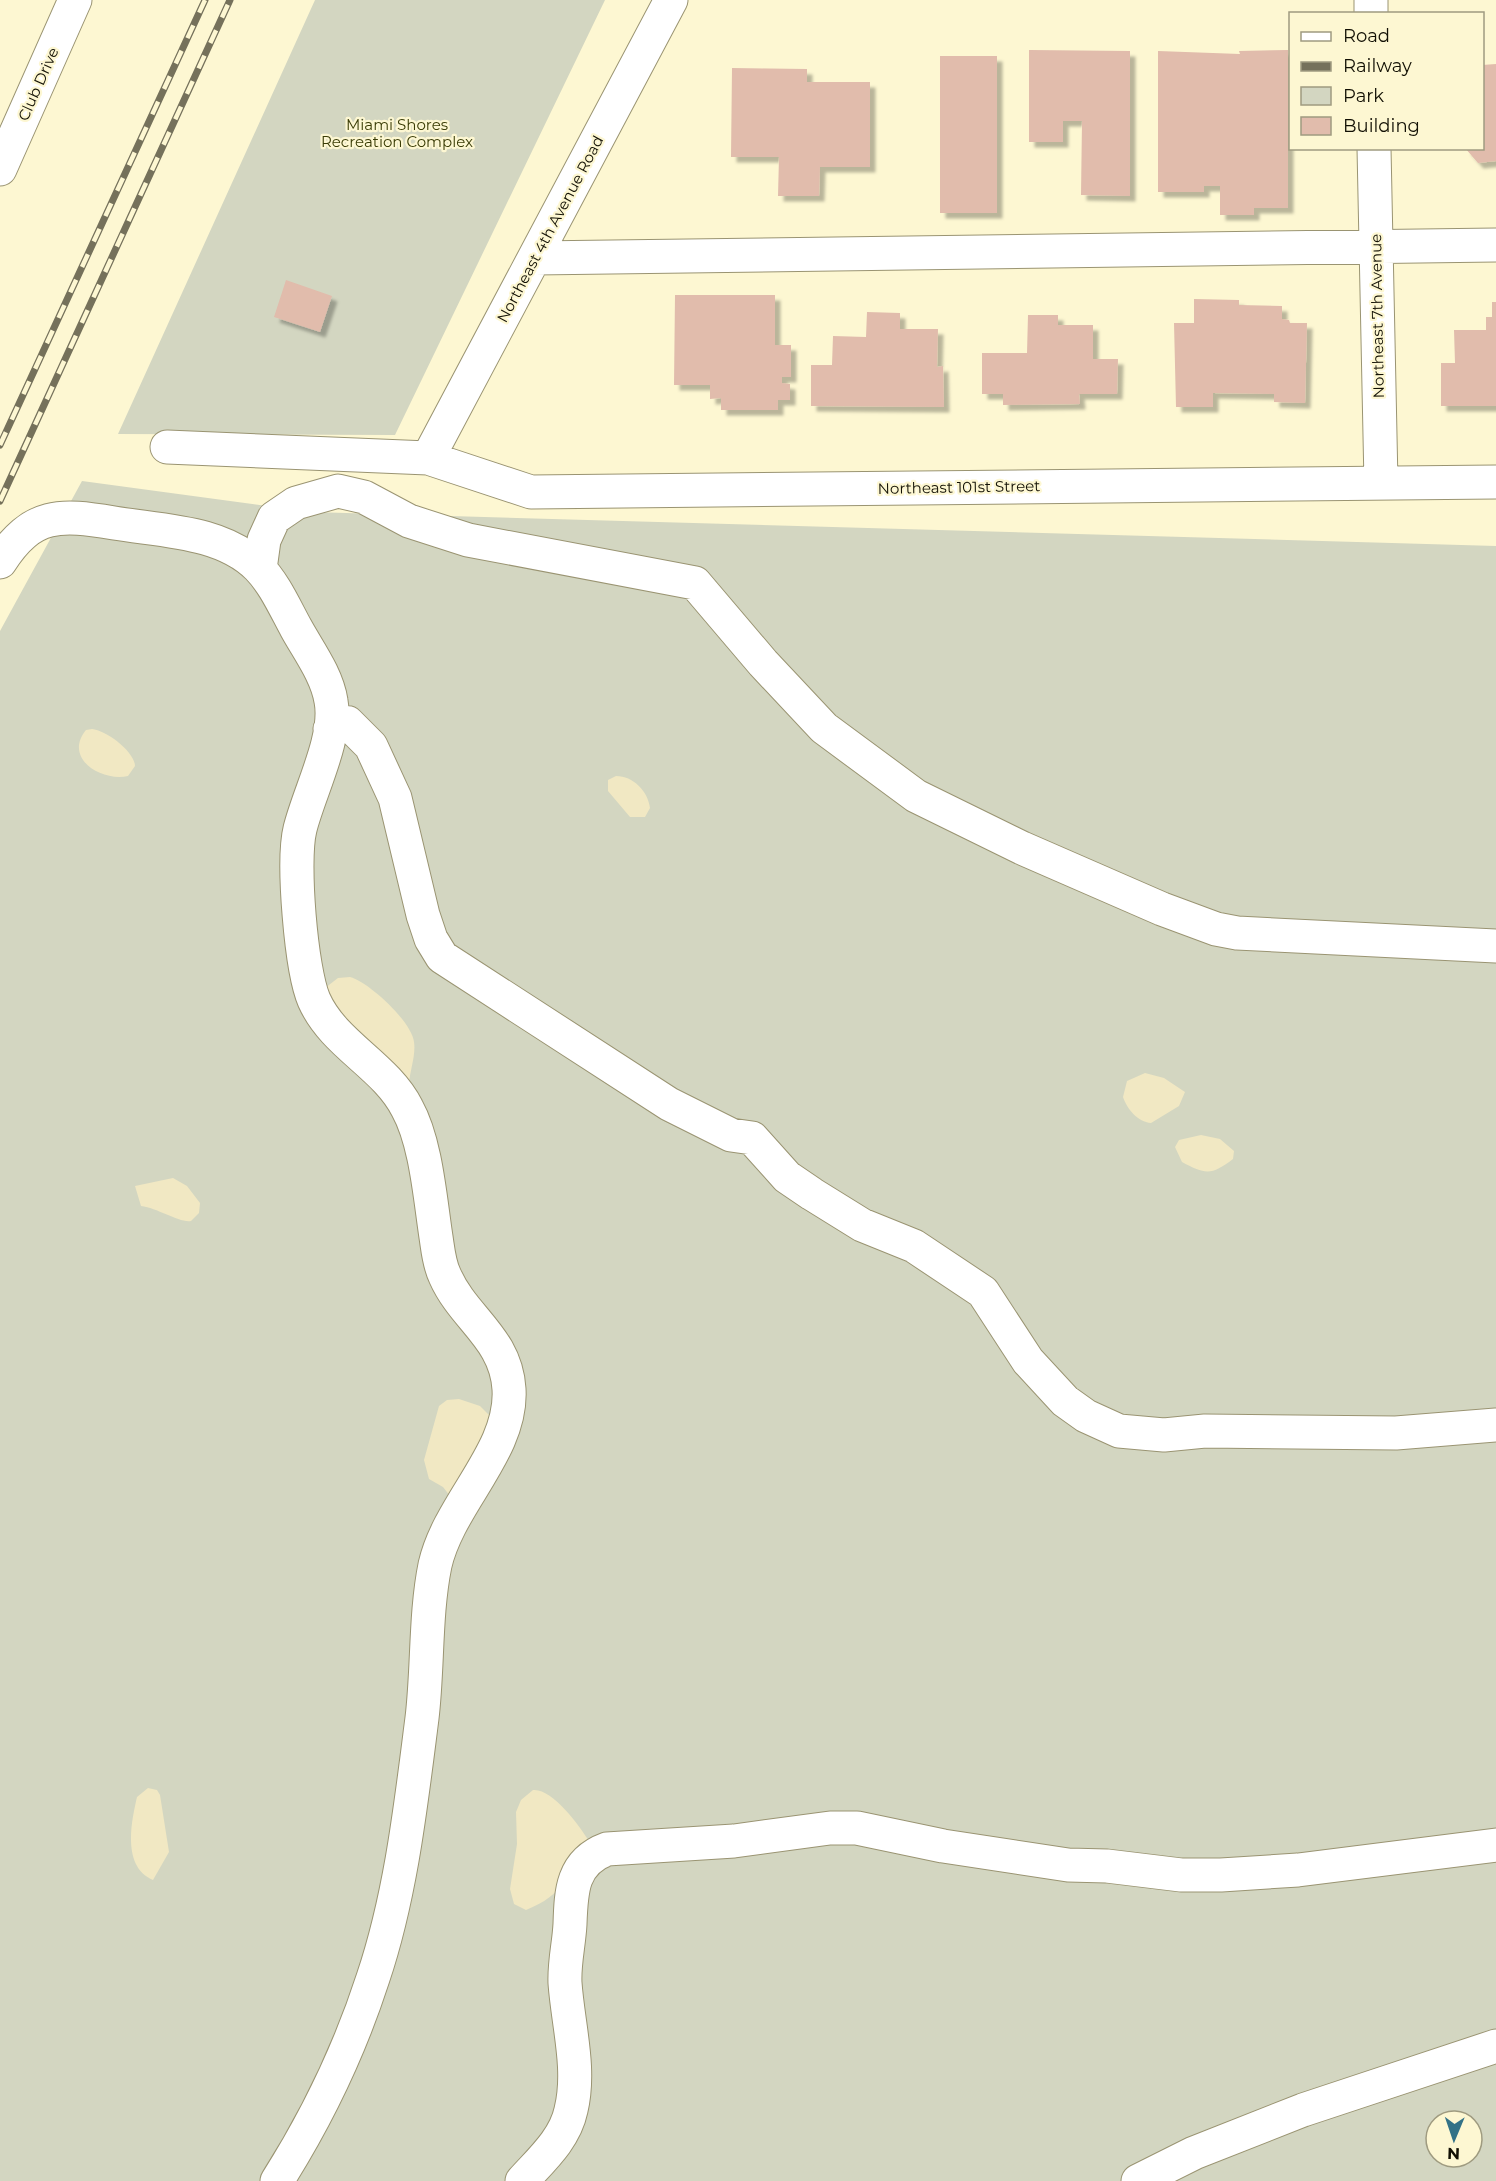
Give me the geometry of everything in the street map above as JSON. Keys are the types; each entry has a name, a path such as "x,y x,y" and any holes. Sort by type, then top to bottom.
{"street":[{"name":"Club Drive","path":"0,168 75,0"},
{"name":"Northeast 4th Avenue Road","path":"428,458 671,0"},
{"name":"Northeast 7th Avenue","path":"1374,150 1381,483"},
{"path":"535,258 1496,245"},
{"name":"Northeast 101st Street","path":"167,447 428,458 531,492 1496,482"},
{"path":"260,569 264,540 274,518 296,503 338,491 364,497 409,521 468,540 695,583 763,663 824,728 916,796 1022,848 1162,909 1216,929 1237,933 1496,946"},
{"path":"0,562 15,538 38,523 79,517 198,536 235,549 260,569 283,603 326,682 333,705 330,729 299,832 296,869 306,968 313,998 327,1023 393,1086 408,1108 417,1133 442,1270 455,1297 495,1343 507,1368 510,1397 507,1418 492,1454 457,1508 442,1540 434,1570 422,1715 405,1831 391,1916 374,1978 324,2099 277,2181"},
{"path":"330,729 348,723 371,746 395,798 423,915 431,939 442,957 669,1104 730,1135 752,1138 787,1176 812,1194 862,1225 914,1246 983,1292 1028,1361 1065,1401 1086,1416 1119,1431 1164,1435 1206,1431 1396,1433 1496,1425"},
{"path":"522,2181 560,2137 571,2114 575,2089 565,1971 572,1890 580,1867 590,1856 607,1849 734,1841 830,1828 857,1828 943,1846 1068,1865 1107,1866 1181,1875 1221,1875 1298,1870 1496,1845"},
{"path":"1138,2181 1194,2153 1303,2110 1496,2046"}],"green space":[{"name":"Miami Shores Recreation Complex","path":"315,0 605,0 395,435 118,434"},
{"path":"82,481 312,512 1496,546 1496,2181 0,2181 0,631"}],"sand":[{"path":"92,729 112,737 130,754 135,766 128,776 107,775 88,766 79,750 80,740 86,730"},
{"path":"616,776 634,782 643,790 650,808 645,817 630,817 608,791 608,780"},
{"path":"350,977 378,994 406,1024 414,1042 409,1084 357,1045 325,988 338,978"},
{"path":"1145,1073 1164,1078 1185,1092 1179,1106 1151,1123 1134,1114 1123,1097 1127,1081"},
{"path":"1201,1135 1220,1139 1234,1151 1233,1159 1220,1168 1209,1171 1197,1169 1182,1162 1175,1147 1179,1140"},
{"path":"173,1178 187,1186 200,1203 199,1213 191,1221 181,1220 141,1206 135,1186"},
{"path":"459,1399 480,1406 492,1418 454,1501 443,1487 429,1479 424,1460 439,1406 447,1400"},
{"path":"148,1788 157,1790 160,1795 169,1852 153,1880 143,1874 137,1865 131,1843 137,1797"},
{"path":"533,1790 540,1791 556,1801 572,1817 589,1841 557,1890 549,1898 526,1910 514,1904 510,1889 517,1844 516,1812 521,1800"}],"building":[{"path":"1029,50 1130,51 1130,196 1081,195 1082,121 1063,121 1063,142 1029,142"},
{"path":"1288,50 1288,208 1254,208 1254,215 1220,215 1220,186 1204,186 1204,192 1158,192 1158,51 1240,54 1239,51"},
{"path":"940,56 997,56 997,213 940,213"},
{"path":"1496,64 1496,161 1478,163 1467,150 1484,150 1484,65"},
{"path":"732,68 807,69 807,82 870,82 870,167 820,167 819,196 778,196 779,157 731,157"},
{"path":"286,280 332,296 320,332 274,317"},
{"path":"675,295 775,295 775,345 791,345 791,377 782,377 782,383 790,384 790,400 778,400 778,410 721,410 721,398 710,399 710,385 674,385"},
{"path":"1194,299 1239,300 1239,305 1282,306 1282,319 1289,320 1290,323 1307,323 1305,403 1274,402 1274,394 1213,393 1213,407 1176,407 1174,323 1194,323"},
{"path":"1492,302 1496,302 1496,406 1441,406 1441,363 1455,363 1454,330 1486,330 1486,317 1492,317"},
{"path":"867,312 900,313 900,329 938,329 937,367 943,366 944,407 811,406 811,365 832,365 833,336 866,337"},
{"path":"1028,315 1058,315 1058,325 1093,325 1093,359 1118,359 1117,394 1079,394 1080,404 1003,405 1003,394 982,394 982,353 1027,353"}],"railway":[{"path":"0,445 205,0"},
{"path":"0,501 230,0"}]}
